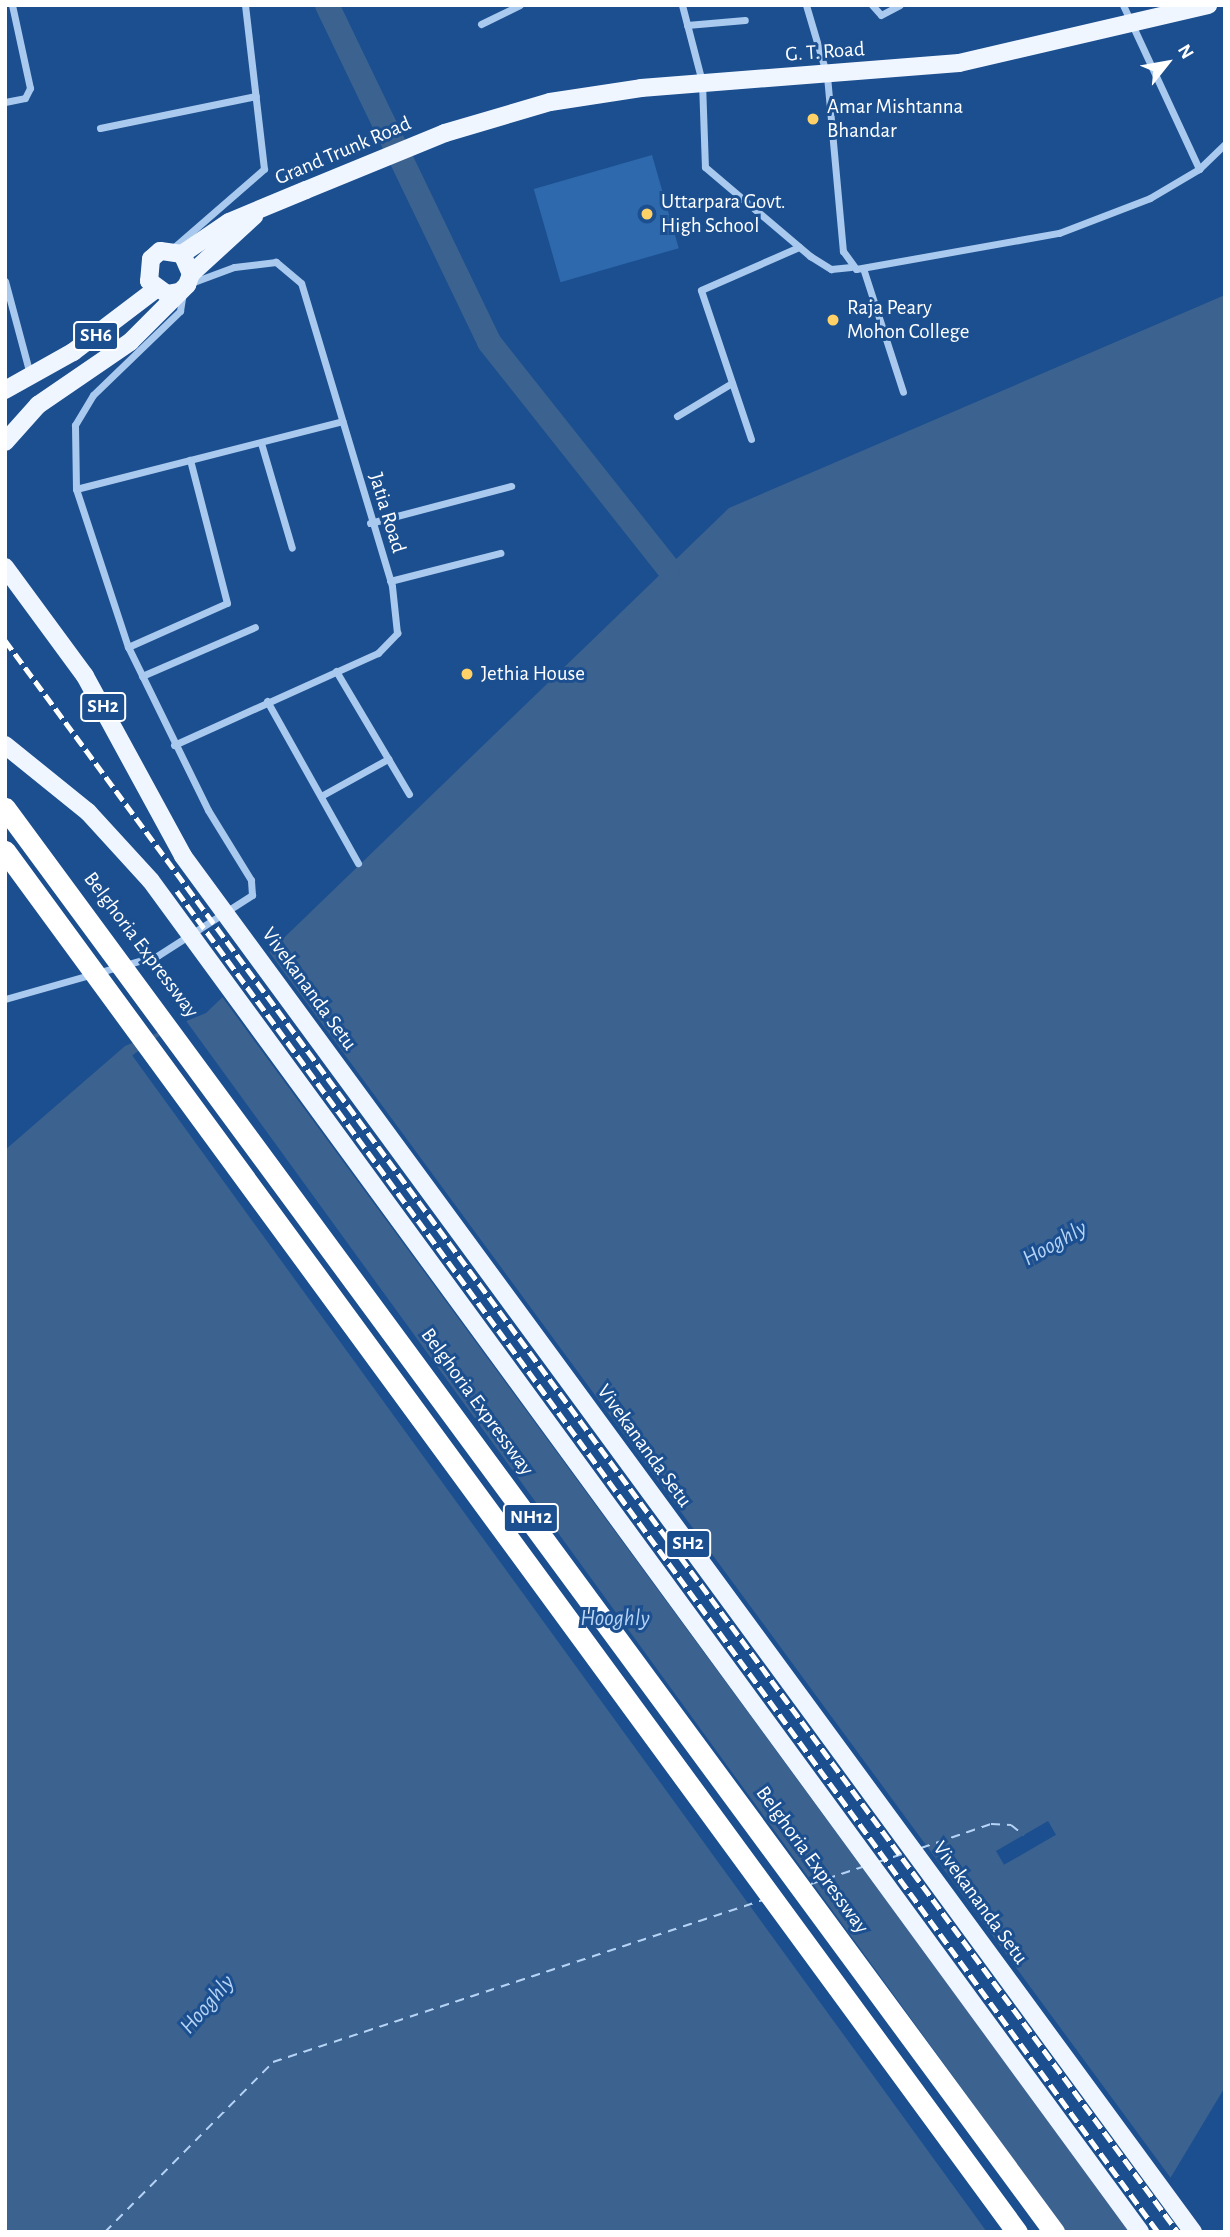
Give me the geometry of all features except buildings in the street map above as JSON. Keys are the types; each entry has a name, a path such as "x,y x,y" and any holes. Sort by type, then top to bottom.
{"highway":[{"name":"Belghoria Expressway","path":"5,808 1054,2232"},
{"name":"NH12","path":"5,851 1017,2232"}],"main road":[{"name":"G. T. Road","path":"445,133 582,95 702,82 827,76 959,63 1208,5"},
{"name":"Grand Trunk Road","path":"156,289 149,281 151,258 177,252 306,190 445,133"},
{"name":"Grand Trunk Road","path":"5,442 38,405 130,342 259,211"},
{"path":"156,289 185,285 177,252"},
{"name":"SH6","path":"5,390 73,352 156,289"},
{"name":"Vivekananda Setu","path":"5,567 85,676 183,856 1194,2232"},
{"name":"SH2","path":"5,745 88,812 151,881 1140,2232"}],"street":[{"path":"5,102 24,98 30,88 12,5"},
{"path":"177,252 264,169 246,5"},
{"path":"481,24 520,5"},
{"path":"682,5 702,82 705,167 799,247 831,269 863,268 1059,233 1150,198 1199,169 1225,144"},
{"path":"806,5 827,76 832,183 851,267"},
{"path":"872,5 881,15 900,5"},
{"path":"1123,5 1199,169"},
{"path":"687,25 745,20"},
{"path":"100,128 256,96"},
{"path":"751,439 701,290 799,247"},
{"name":"Jatia Road","path":"174,745 337,671 395,638 390,580 293,270 254,263 185,285"},
{"path":"863,268 903,392"},
{"path":"5,281 30,374"},
{"path":"5,999 157,956 252,895 251,880 174,745 128,647 76,489 75,425 93,395 180,311 185,285"},
{"path":"677,416 732,383"},
{"path":"76,489 342,421"},
{"path":"261,443 292,548"},
{"path":"128,647 228,603 190,460"},
{"path":"370,523 511,486"},
{"path":"390,580 500,554"},
{"path":"142,676 255,627"},
{"path":"337,671 409,794"},
{"path":"267,701 358,863"},
{"path":"321,796 388,759"}],"shaded area":[{"path":"652,155 679,248 561,282 534,189"}],"water":[{"name":"Hooghly","path":"1225,295 1225,2087 1138,2232 5,2232 5,1150 125,1046 206,1013 729,508"}],"pier":[{"path":"267,949 1173,2181 1142,2232 1130,2232 220,994"},
{"path":"184,1018 1066,2232 987,2232 132,1056"},
{"path":"1048,1821 1056,1835 1004,1865 996,1851"}],"waterway":[{"path":"327,5 489,342 668,568"}],"ferry route":[{"path":"921,1848 991,1824 1011,1825 1024,1835"},
{"path":"878,1862 906,1853"},
{"path":"811,1884 862,1867"},
{"path":"105,2232 273,2062 763,1900"}],"railway":[{"path":"5,640 1178,2232"},
{"path":"177,891 1158,2232"}],"place":[{"name":"Amar Mishtanna Bhandar","path":"813,119"},
{"name":"Uttarpara Govt. High School","path":"647,214"},
{"name":"Raja Peary Mohon College","path":"833,320"},
{"name":"Jethia House","path":"467,674"}]}
